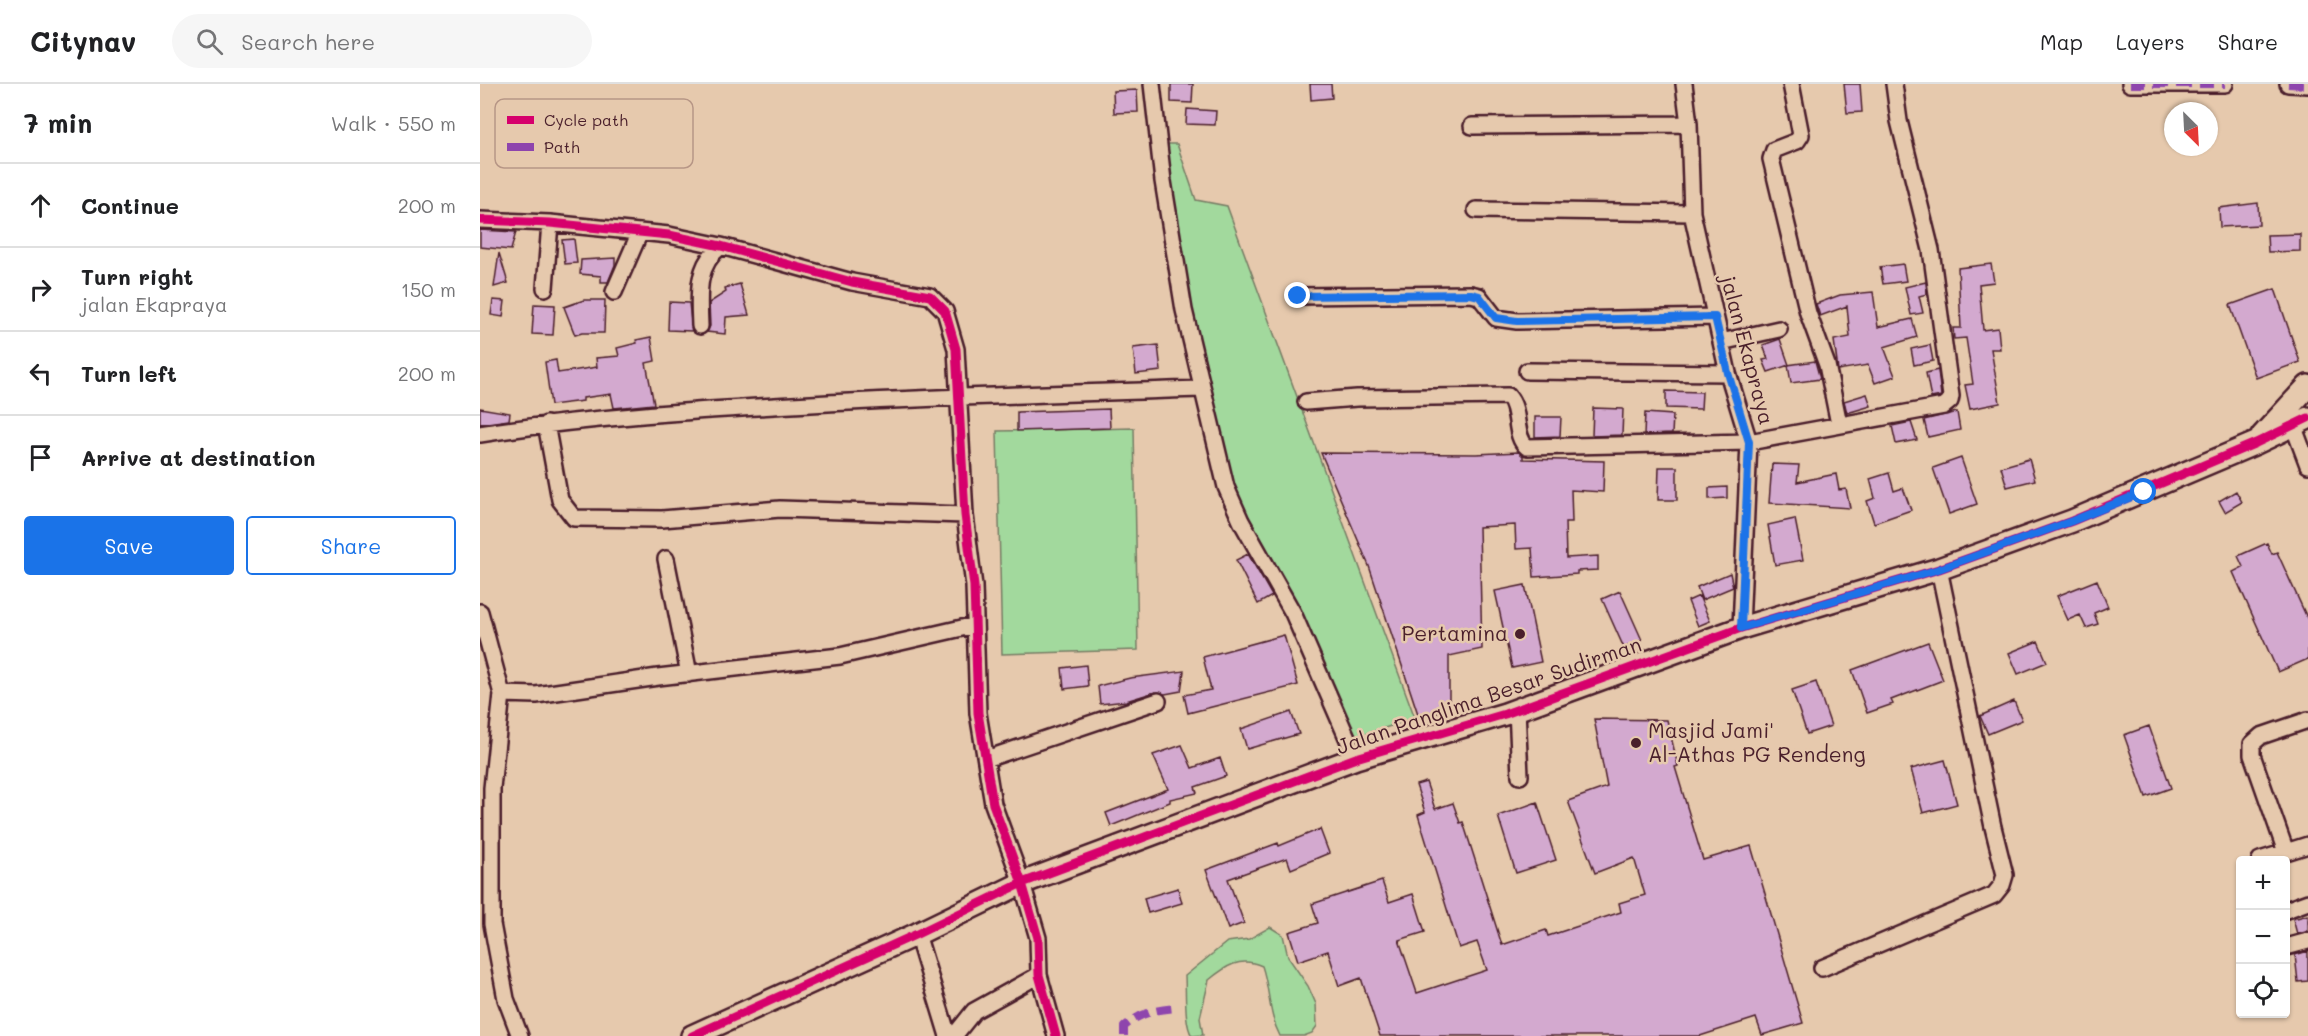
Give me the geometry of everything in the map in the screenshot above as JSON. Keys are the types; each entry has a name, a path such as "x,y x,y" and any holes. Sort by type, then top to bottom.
{"main road":[{"path":"2256,443 2308,386"},
{"name":"Jalan Panglima Besar Sudirman","path":"692,1036 917,934 1022,883 1356,758 1517,709 1741,628 1939,569 2072,521 2300,422"}],"street":[{"path":"1152,84 1163,180 1184,310 1226,487 1241,521 1293,614 1356,758"},
{"name":"jalan Ekapraya","path":"1684,84 1689,124 1692,213 1728,373 1749,442 1741,628"},
{"path":"1791,84 1801,135 1797,141 1774,150 1771,159 1808,313 1827,365 1839,424"},
{"path":"1306,402 1357,398 1508,396 1513,402 1522,442 1527,447 1749,442 1944,406 1950,401 1951,396 1931,250 1899,121 1894,84"},
{"path":"2130,84 2225,84"},
{"path":"2288,84 2308,85"},
{"path":"1472,126 1689,124"},
{"path":"1476,210 1692,213"},
{"path":"480,220 550,223 669,235 721,246 852,282 930,296 945,311 956,349 965,515 974,586 978,713 993,804 1022,883 1038,938 1039,975 1056,1036"},
{"path":"544,288 550,223"},
{"path":"614,292 640,232"},
{"path":"700,326 700,279 707,260 721,246"},
{"path":"1298,296 1471,294 1479,296 1496,318 1517,321 1715,317"},
{"path":"1721,342 1779,329"},
{"path":"1527,370 1728,373"},
{"path":"480,434 546,424 679,411 958,396 1202,388"},
{"path":"2300,422 2308,465"},
{"path":"546,424 560,500 574,518 662,519 780,509 965,515"},
{"path":"666,559 689,674"},
{"path":"1822,969 1994,895 2002,885 2005,875 1939,569"},
{"path":"480,612 502,694 485,853 492,924 506,999 520,1036"},
{"path":"502,694 536,695 840,656 975,625"},
{"path":"986,759 1158,701"},
{"path":"1517,709 1520,776"},
{"path":"2286,852 2252,755 2252,744 2260,736 2308,720"},
{"path":"2274,856 2308,845"},
{"path":"2290,909 2308,902"},
{"path":"917,934 948,1036"},
{"path":"2290,946 2308,942"},
{"path":"954,1036 974,1011 1039,975"}],"green space":[{"path":"1159,144 1177,144 1196,200 1227,206 1415,718 1348,740 1226,487"},
{"path":"1134,428 1138,650 1002,654 997,431"},
{"path":"1270,927 1283,935 1288,957 1308,986 1316,1004 1317,1026 1312,1033 1304,1036 1280,1036 1273,1019 1262,966 1240,962 1221,970 1209,980 1200,1018 1203,1035 1192,1036 1187,1016 1185,976 1227,942 1249,939"}],"building":[{"path":"1171,84 1193,84 1192,103 1171,102"},
{"path":"1310,84 1331,84 1332,98 1311,100"},
{"path":"1844,84 1860,84 1862,112 1847,113"},
{"path":"1137,90 1138,112 1114,113 1113,91"},
{"path":"1187,109 1216,111 1215,125 1186,124"},
{"path":"2258,203 2259,225 2220,227 2219,208"},
{"path":"480,230 516,232 511,250 480,247"},
{"path":"2300,234 2300,251 2268,252 2267,235"},
{"path":"574,239 577,263 565,264 562,240"},
{"path":"499,253 508,283 494,287"},
{"path":"615,258 615,265 608,282 601,282 601,276 580,274 581,260"},
{"path":"1903,264 1906,281 1883,284 1880,267"},
{"path":"1991,264 1994,282 1979,284 1983,330 1998,328 2000,349 1991,349 2000,403 1970,409 1965,385 1973,384 1966,338 1954,339 1953,328 1961,328 1958,268"},
{"path":"1926,282 1927,294 1919,296 1923,313 1911,315 1905,287"},
{"path":"740,284 749,315 726,317 725,334 707,332 710,326 709,303 726,292 725,288"},
{"path":"2275,289 2300,362 2256,378 2230,305"},
{"path":"1873,292 1878,327 1912,319 1917,337 1884,347 1895,376 1875,383 1868,365 1838,370 1834,340 1850,337 1847,306 1820,316 1816,304 1840,295"},
{"path":"493,300 505,301 503,317 491,315"},
{"path":"584,300 605,300 604,333 575,335 564,307"},
{"path":"669,302 689,303 692,331 668,330"},
{"path":"534,304 555,305 553,335 532,334"},
{"path":"651,337 655,361 646,363 654,404 614,408 611,394 583,398 583,401 551,405 545,362 556,360 558,373 597,367 596,358 619,356 617,348"},
{"path":"1780,339 1789,365 1768,372 1763,360 1768,359 1763,345"},
{"path":"1158,345 1161,371 1136,374 1133,348"},
{"path":"1930,345 1933,361 1914,365 1911,349"},
{"path":"1815,361 1820,379 1791,383 1788,365"},
{"path":"1938,370 1941,396 1931,398 1926,373"},
{"path":"1666,391 1702,392 1701,409 1666,408"},
{"path":"1867,394 1871,406 1847,413 1844,401"},
{"path":"480,408 510,413 509,420 480,424"},
{"path":"1593,408 1623,409 1622,435 1592,436"},
{"path":"1109,409 1110,428 1017,431 1017,412"},
{"path":"1957,412 1960,430 1928,437 1924,420"},
{"path":"1645,413 1673,415 1672,434 1644,435"},
{"path":"1535,417 1561,417 1560,436 1535,437"},
{"path":"1911,422 1917,440 1896,444 1892,426"},
{"path":"1519,452 1523,459 1604,461 1603,492 1571,490 1572,522 1565,522 1566,558 1598,556 1598,570 1534,577 1532,548 1516,549 1515,525 1479,527 1482,649 1449,656 1449,710 1419,717 1369,566 1321,453"},
{"path":"1961,458 1977,504 1949,514 1933,468"},
{"path":"2029,459 2035,480 2007,487 2001,467"},
{"path":"1772,464 1799,465 1797,482 1836,474 1839,490 1846,489 1850,508 1769,503"},
{"path":"1659,467 1677,467 1677,500 1658,500"},
{"path":"1889,473 1894,491 1903,488 1911,510 1874,523 1867,501 1875,498 1870,479"},
{"path":"1727,487 1727,498 1709,499 1709,488"},
{"path":"2236,491 2242,502 2225,512 2219,501"},
{"path":"1795,519 1803,560 1775,565 1768,525"},
{"path":"2267,543 2272,554 2277,552 2308,620 2308,659 2278,672 2233,572 2243,567 2238,556"},
{"path":"1248,554 1272,596 1258,604 1236,560"},
{"path":"1730,573 1733,587 1702,600 1697,587"},
{"path":"2097,580 2108,607 2094,613 2098,624 2086,628 2080,615 2068,620 2057,596"},
{"path":"1525,585 1541,662 1512,668 1495,591"},
{"path":"1620,591 1642,640 1624,648 1602,599"},
{"path":"1699,596 1710,621 1698,626 1688,601"},
{"path":"1284,635 1298,685 1188,713 1184,695 1211,690 1203,657"},
{"path":"2038,641 2047,662 2018,674 2009,653"},
{"path":"1928,642 1943,680 1891,700 1893,704 1867,713 1852,670"},
{"path":"1086,665 1088,686 1064,689 1062,668"},
{"path":"1184,671 1181,691 1165,694 1155,692 1126,701 1100,704 1098,686 1130,678"},
{"path":"1816,682 1831,726 1807,734 1792,690"},
{"path":"2014,701 2022,720 1988,734 1980,716"},
{"path":"1291,712 1299,734 1247,749 1241,729"},
{"path":"1594,719 1667,720 1678,766 1675,767 1703,860 1751,846 1803,1023 1762,1035 1756,1018 1700,1036 1380,1036 1361,978 1339,986 1328,951 1298,961 1289,932 1318,923 1312,904 1382,881 1389,902 1413,894 1425,932 1399,940 1417,993 1487,970 1477,942 1459,948 1418,815 1425,812 1416,785 1426,782 1435,809 1453,803 1460,823 1463,822 1502,945 1546,930 1548,936 1621,912 1619,903 1645,895 1634,858 1595,873 1568,801 1607,787"},
{"path":"2149,726 2171,788 2146,797 2124,735"},
{"path":"1182,745 1192,768 1220,758 1226,776 1195,787 1197,793 1170,799 1170,802 1111,826 1106,813 1168,789 1153,755"},
{"path":"1945,760 1957,804 1923,813 1911,769"},
{"path":"1537,802 1556,860 1516,873 1498,816"},
{"path":"1320,829 1329,853 1291,869 1287,858 1228,879 1244,923 1228,929 1206,870 1278,843 1279,846"},
{"path":"1178,888 1182,903 1148,913 1144,898"},
{"path":"2308,915 2308,932 2297,934 2293,919"},
{"path":"2308,951 2308,981 2298,982 2295,955"}],"marked path":[{"path":"2130,84 2225,84"},
{"path":"2288,84 2308,85"},
{"path":"1124,1036 1124,1027 1136,1018 1154,1011 1176,1008"}],"cycle path":[{"path":"480,220 550,223 669,235 721,246 852,282 930,296 945,311 956,349 965,515 974,586 978,713 993,804 1022,883 1038,938 1039,975 1056,1036"},
{"path":"692,1036 917,934 1022,883 1356,758 1505,714 1741,628 1939,569 2072,521 2256,443 2308,418"}],"place":[{"name":"Pertamina","path":"1520,634"},
{"name":"Masjid Jami' Al-Athas PG Rendeng","path":"1636,743"}],"route":[{"path":"1298,296 1471,294 1479,296 1496,318 1517,321 1715,317 1728,373 1749,442 1741,628 1939,569 2072,521 2144,492"}]}
